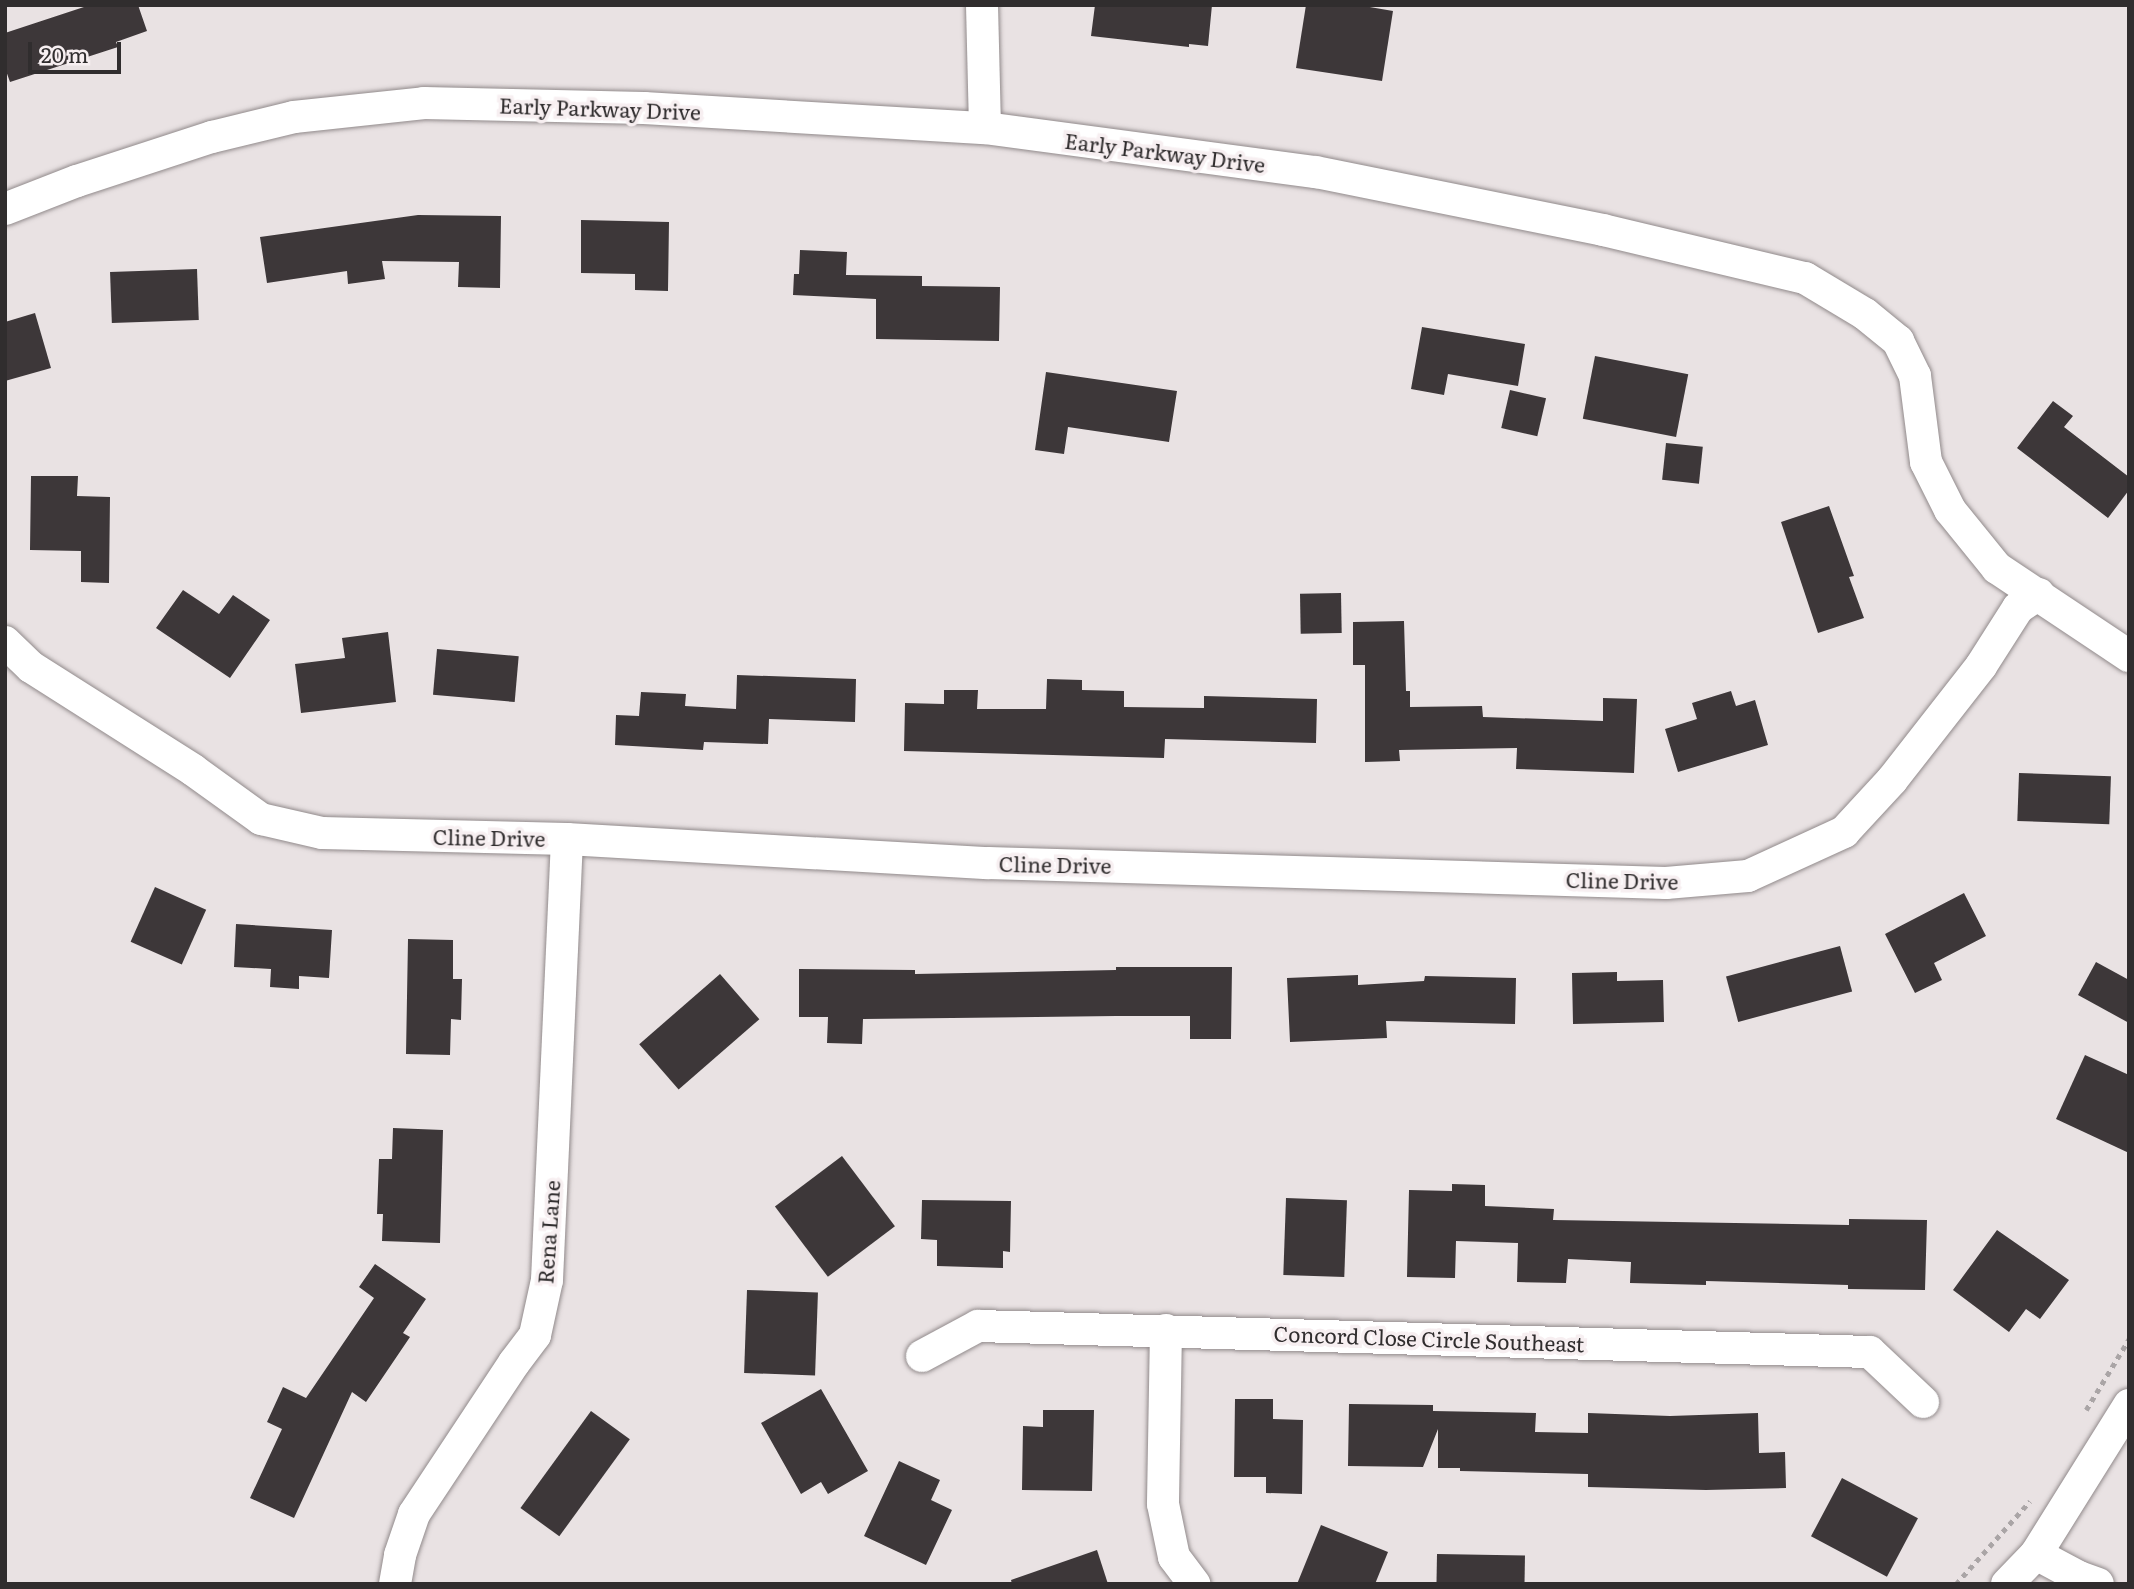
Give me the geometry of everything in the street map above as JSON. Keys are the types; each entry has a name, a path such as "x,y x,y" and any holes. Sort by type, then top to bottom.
{"street":[{"path":"982,5 985,128"},
{"name":"Early Parkway Drive","path":"5,209 77,181 212,137 294,117 424,103 644,108 985,128 1316,172 1603,230 1805,278 1865,314 1898,341 1915,376 1926,462 1950,510 1997,568 2129,656"},
{"name":"Cline Drive","path":"5,642 31,667 193,770 261,819 322,833 567,839 988,863 1665,883 1748,876 1843,832 1901,770 1982,666 2018,608 2039,594"},
{"name":"Rena Lane","path":"396,1584 400,1555 414,1514 535,1335 547,1280 567,839"},
{"name":"Concord Close Circle Southeast","path":"922,1356 978,1326 1870,1352 1923,1402"},
{"path":"1166,1330 1163,1504 1174,1557 1194,1584"},
{"path":"2007,1584 2036,1554 2129,1405"},
{"path":"2036,1554 2098,1584"}],"path":[{"path":"2081,1418 2129,1339"},
{"path":"1956,1584 2033,1498"}],"building":[{"path":"90,5 138,5 147,31 116,42 118,47 10,82 5,68 5,33"},
{"path":"1095,5 1212,5 1208,46 1189,44 1189,47 1091,36"},
{"path":"1306,5 1358,5 1393,11 1382,81 1296,68"},
{"path":"418,215 501,216 500,288 458,287 459,262 382,261 385,279 348,284 347,271 267,283 260,237"},
{"path":"581,220 669,222 668,291 635,290 635,274 581,273"},
{"path":"800,250 847,252 846,275 922,276 922,286 1000,287 999,341 876,339 876,299 793,295 794,274 799,274"},
{"path":"197,269 199,320 112,323 110,272"},
{"path":"35,313 51,368 5,381 5,322"},
{"path":"1422,327 1525,344 1518,386 1448,374 1444,395 1411,389"},
{"path":"1595,356 1688,374 1676,437 1583,419"},
{"path":"1046,372 1177,391 1169,442 1068,427 1064,454 1035,450"},
{"path":"1510,390 1546,398 1537,436 1501,428"},
{"path":"2053,401 2073,416 2064,427 2129,477 2129,490 2108,518 2017,448"},
{"path":"1666,443 1703,447 1699,484 1662,480"},
{"path":"31,476 78,476 77,496 110,497 109,583 81,582 81,551 30,550"},
{"path":"1829,506 1854,576 1849,577 1864,618 1818,633 1781,522"},
{"path":"183,590 219,614 233,595 270,620 230,678 156,628"},
{"path":"1341,593 1342,633 1301,634 1300,594"},
{"path":"1404,621 1406,691 1410,691 1410,707 1482,706 1483,717 1603,721 1603,698 1637,699 1634,773 1516,769 1517,748 1399,750 1400,761 1365,762 1365,665 1353,665 1353,622"},
{"path":"388,632 396,702 301,713 295,664 345,658 342,638"},
{"path":"437,649 519,656 515,702 433,695"},
{"path":"737,675 856,679 855,722 769,719 768,744 704,742 703,750 615,745 616,715 639,716 641,692 686,694 685,706 736,709"},
{"path":"1047,679 1082,680 1082,690 1124,691 1124,707 1204,708 1204,696 1317,699 1316,743 1165,739 1164,758 904,751 905,703 944,704 944,690 978,690 977,709 1046,709"},
{"path":"1731,691 1736,706 1755,700 1768,745 1678,772 1665,729 1697,719 1692,703"},
{"path":"2019,773 2111,776 2109,824 2017,821"},
{"path":"155,887 206,910 182,965 131,942"},
{"path":"1964,893 1986,936 1934,963 1942,980 1915,993 1885,934"},
{"path":"236,924 332,930 329,978 299,976 299,989 270,987 271,969 234,967"},
{"path":"408,939 453,940 453,979 462,979 461,1020 451,1019 450,1055 406,1054"},
{"path":"1840,946 1852,991 1738,1022 1726,977"},
{"path":"2096,962 2129,980 2129,1023 2078,995"},
{"path":"1116,967 1232,967 1231,1039 1190,1039 1190,1016 1116,1016 863,1019 862,1044 827,1043 828,1017 799,1017 799,969 915,970 915,974 1116,970"},
{"path":"1617,972 1617,981 1663,980 1664,1022 1573,1024 1572,973"},
{"path":"720,974 759,1019 679,1089 639,1044"},
{"path":"1358,975 1358,985 1424,981 1425,976 1516,978 1515,1024 1386,1021 1387,1038 1290,1042 1287,978"},
{"path":"2085,1055 2129,1075 2129,1153 2056,1119"},
{"path":"393,1128 443,1130 440,1243 382,1241 383,1214 377,1214 379,1159 392,1159"},
{"path":"842,1156 895,1226 828,1277 775,1207"},
{"path":"1452,1184 1485,1185 1485,1206 1554,1209 1553,1220 1849,1225 1849,1219 1927,1220 1925,1290 1848,1289 1848,1285 1706,1281 1706,1285 1630,1283 1631,1262 1568,1259 1566,1283 1517,1282 1518,1243 1456,1241 1455,1278 1407,1277 1409,1190 1452,1191"},
{"path":"1286,1198 1347,1200 1344,1277 1283,1275"},
{"path":"922,1200 1011,1201 1010,1252 1003,1251 1003,1268 937,1266 937,1240 921,1239"},
{"path":"1997,1230 2069,1280 2040,1319 2026,1309 2009,1332 1953,1290"},
{"path":"375,1264 426,1299 403,1333 410,1337 366,1402 352,1392 294,1518 250,1498 282,1429 267,1422 283,1387 306,1398 374,1298 359,1287"},
{"path":"747,1290 818,1292 815,1375 744,1373"},
{"path":"821,1389 868,1471 828,1494 821,1482 801,1494 761,1423"},
{"path":"1235,1399 1273,1399 1273,1419 1303,1420 1302,1494 1266,1493 1266,1477 1234,1477"},
{"path":"1349,1404 1433,1405 1433,1411 1536,1413 1535,1432 1588,1433 1588,1413 1670,1416 1758,1413 1759,1453 1785,1452 1786,1488 1706,1490 1588,1487 1588,1474 1460,1471 1460,1468 1438,1468 1438,1429 1423,1467 1348,1466"},
{"path":"1043,1410 1094,1410 1092,1491 1022,1490 1023,1426 1043,1427"},
{"path":"591,1411 630,1439 559,1536 520,1508"},
{"path":"899,1461 940,1480 931,1500 952,1510 926,1565 864,1536"},
{"path":"1842,1478 1918,1518 1887,1577 1811,1536"},
{"path":"1321,1525 1388,1552 1375,1584 1297,1584"},
{"path":"1097,1550 1108,1584 1012,1584 1011,1580"},
{"path":"1437,1554 1525,1556 1524,1584 1436,1584"}]}
